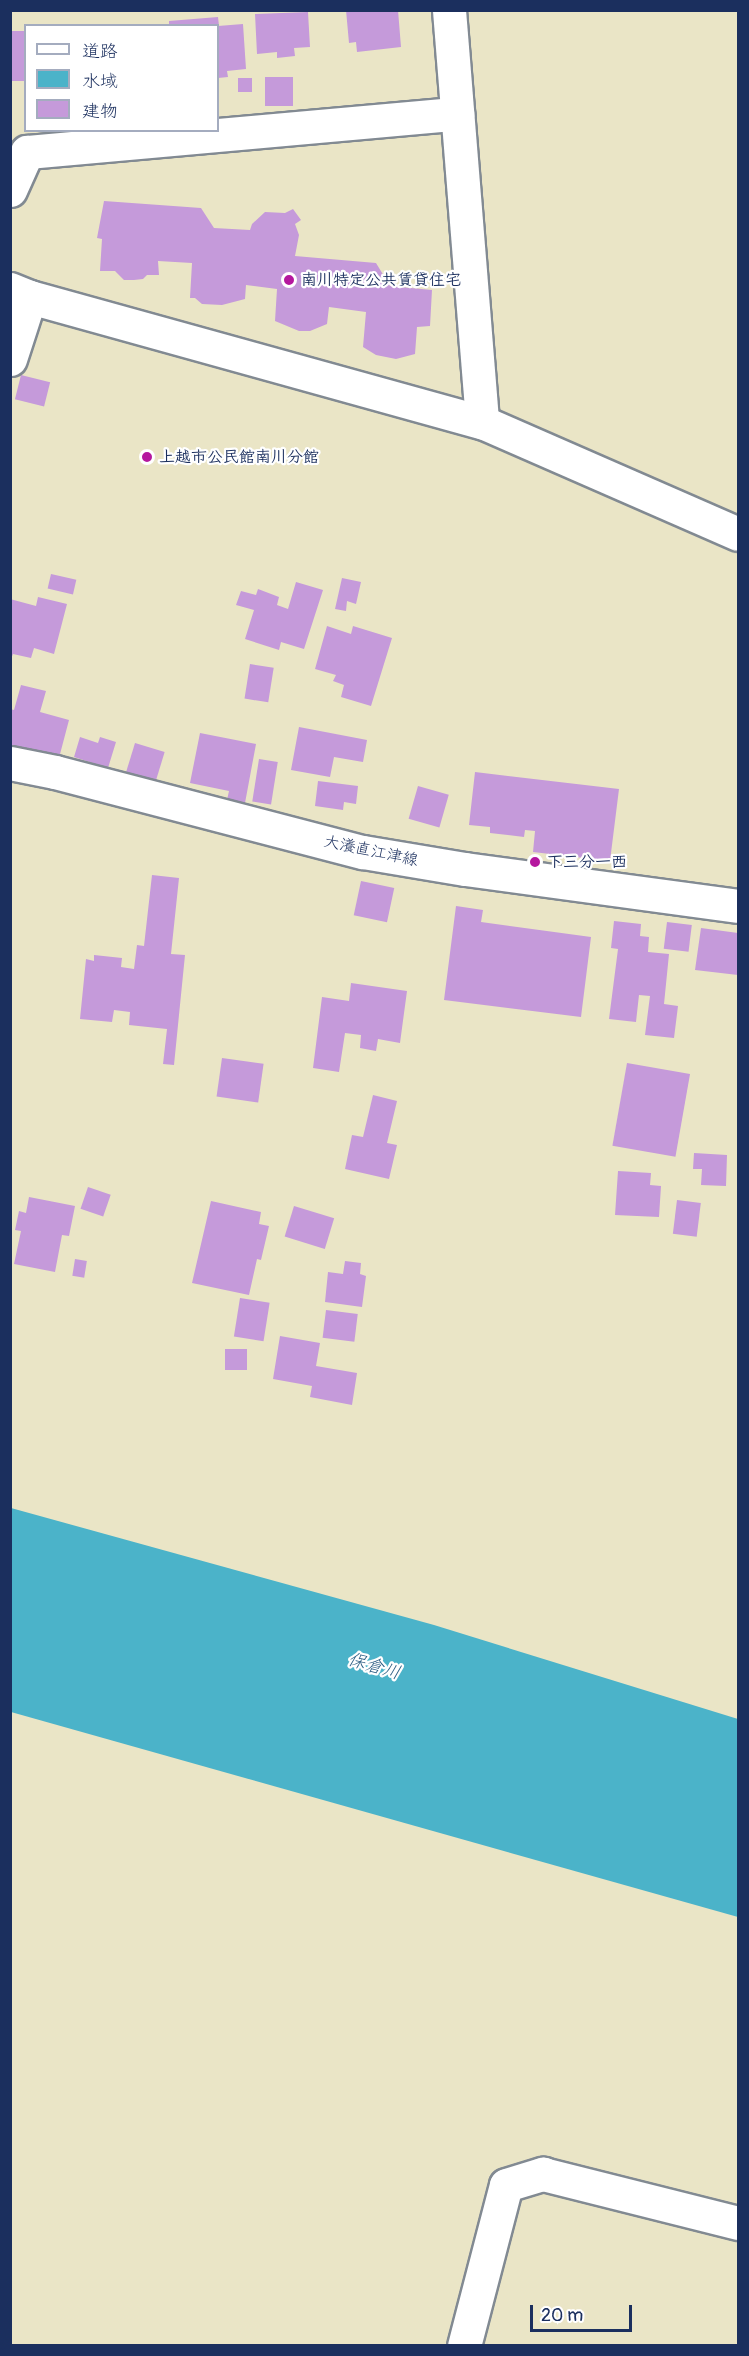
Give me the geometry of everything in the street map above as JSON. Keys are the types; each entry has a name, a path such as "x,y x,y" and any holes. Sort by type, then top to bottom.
{"street":[{"path":"449,10 482,422"},
{"path":"10,190 27,152 457,114"},
{"path":"10,359 20,293 482,422 738,534"},
{"name":"大瀁直江津線","path":"10,763 55,772 363,852 465,869 738,906"},
{"path":"464,2346 506,2185 543,2174 738,2223"}],"water":[{"name":"保倉川","path":"11,1508 434,1625 738,1719 738,1917 11,1712"}],"building":[{"path":"346,10 398,10 401,47 357,52 356,42 349,43"},
{"path":"308,12 310,47 294,48 295,56 277,58 277,52 257,54 255,14"},
{"path":"218,17 219,24 169,24 169,21"},
{"path":"243,24 246,69 227,71 228,77 219,78 219,26"},
{"path":"10,31 24,31 24,81 10,81"},
{"path":"265,77 293,77 293,106 265,106"},
{"path":"238,78 252,78 252,92 238,92"},
{"name":"南川特定公共賃貸住宅","path":"104,201 201,208 214,228 250,230 252,224 265,212 285,213 293,209 301,220 295,224 299,235 295,256 376,263 390,286 432,290 430,326 417,327 415,354 396,359 376,355 363,347 366,312 329,307 327,324 310,331 299,331 275,321 277,289 246,285 245,299 222,305 202,304 195,298 190,298 192,263 158,261 159,275 147,275 143,279 134,280 124,280 115,271 100,271 102,239 97,238"},
{"path":"21,375 50,382 44,407 15,399"},
{"path":"51,574 76,580 73,594 48,589"},
{"path":"342,578 361,582 356,604 347,601 346,611 335,609"},
{"path":"296,582 323,590 304,649 281,642 279,650 245,639 254,610 236,605 241,591 256,595 258,589 279,597 277,605 288,609"},
{"path":"38,597 67,604 54,654 34,648 31,658 13,654 10,661 10,599 36,606"},
{"path":"327,626 351,634 353,626 392,638 371,706 341,697 344,685 333,681 336,675 315,669"},
{"path":"250,664 274,668 268,702 245,699"},
{"path":"21,685 46,691 40,712 69,720 59,758 10,745 10,709 14,710"},
{"path":"299,727 367,740 363,762 334,757 330,777 291,770"},
{"path":"200,733 256,744 245,803 227,800 229,791 190,783"},
{"path":"80,737 98,743 100,737 116,742 108,768 74,757"},
{"path":"135,743 165,752 155,784 125,775"},
{"path":"259,759 278,762 271,804 252,801"},
{"path":"475,772 619,789 610,861 533,852 535,831 525,830 524,837 490,833 490,827 469,825"},
{"path":"318,781 358,786 356,804 344,802 343,810 315,806"},
{"path":"418,786 449,795 439,828 409,819"},
{"path":"152,875 179,878 171,954 185,955 174,1065 163,1064 167,1029 129,1025 130,1012 114,1010 112,1022 80,1019 86,959 94,961 94,955 122,958 121,967 134,969 137,945 144,946"},
{"path":"361,881 394,888 387,922 354,915"},
{"path":"456,906 483,910 481,922 591,937 581,1017 444,1000"},
{"path":"614,921 641,924 640,936 649,937 648,952 669,954 664,1004 678,1006 674,1038 645,1035 650,996 639,995 636,1022 609,1019 618,949 611,948"},
{"path":"667,922 692,925 689,952 664,949"},
{"path":"701,928 738,933 738,975 695,970"},
{"path":"351,983 407,991 400,1043 378,1039 376,1051 360,1048 361,1035 345,1033 339,1072 313,1068 322,997 349,1001"},
{"path":"222,1058 264,1064 258,1102 217,1097"},
{"path":"627,1063 690,1074 675,1157 612,1146"},
{"path":"373,1095 397,1101 387,1143 397,1145 389,1179 345,1169 352,1135 363,1137"},
{"path":"694,1153 727,1155 726,1186 701,1185 702,1169 693,1169"},
{"path":"618,1171 651,1173 650,1185 661,1186 659,1217 615,1215"},
{"path":"88,1187 111,1195 103,1217 81,1209"},
{"path":"29,1197 75,1206 69,1236 62,1235 55,1272 14,1264 21,1231 15,1230 19,1211 26,1213"},
{"path":"677,1200 701,1203 697,1237 673,1234"},
{"path":"211,1201 261,1212 259,1224 269,1226 261,1260 257,1259 249,1295 192,1283"},
{"path":"294,1206 334,1218 325,1249 285,1237"},
{"path":"75,1259 87,1261 84,1278 72,1276"},
{"path":"345,1261 361,1263 360,1274 366,1276 362,1307 325,1302 328,1272 343,1274"},
{"path":"240,1298 270,1303 264,1341 234,1337"},
{"path":"326,1310 358,1314 354,1342 323,1338"},
{"path":"280,1336 320,1343 316,1366 357,1373 352,1405 310,1397 312,1386 273,1379"},
{"path":"225,1349 247,1349 247,1370 225,1370"}],"place":[{"name":"南川特定公共賃貸住宅","path":"289,280"},
{"name":"上越市公民館南川分館","path":"147,457"},
{"name":"下三分一西","path":"535,862"}]}
